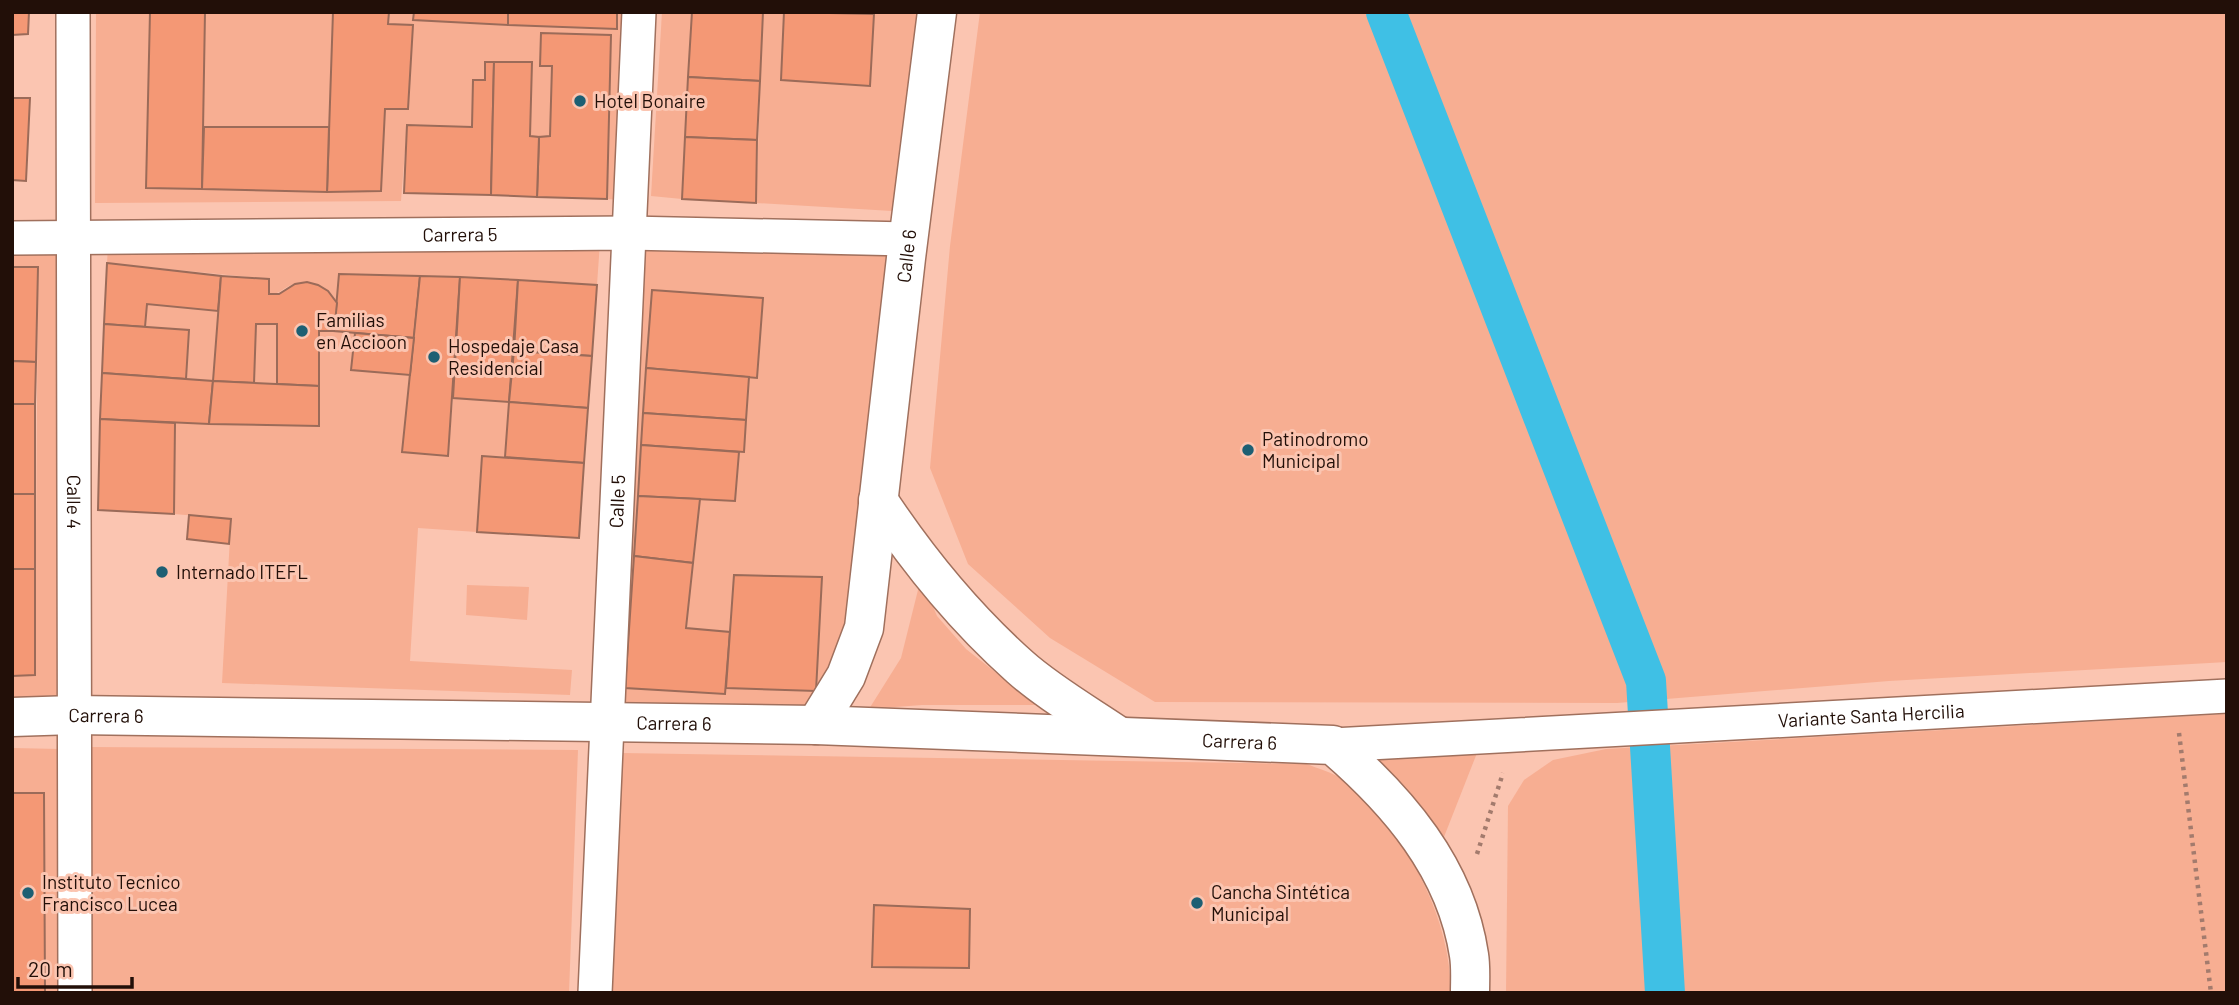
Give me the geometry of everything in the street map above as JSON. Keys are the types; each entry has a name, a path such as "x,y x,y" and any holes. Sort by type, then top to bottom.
{"street":[{"name":"Calle 4","path":"74,12 75,993"},
{"name":"Calle 5","path":"595,993 639,12"},
{"name":"Calle 6","path":"816,725 846,676 864,628 937,12"},
{"name":"Carrera 5","path":"12,238 629,233 908,239"},
{"path":"878,500 908,546 950,597 1021,669 1117,735"},
{"name":"Variante Santa Hercilia","path":"1334,745 2227,696"},
{"name":"Carrera 6","path":"12,717 74,715 816,725 1334,745"},
{"path":"1334,745 1373,779 1408,819 1436,863 1459,910 1470,956 1470,993"}],"path":[{"path":"2174,699 2211,993"},
{"path":"1459,910 1515,735"}],"shaded area":[{"path":"96,12 625,12 620,200 607,199 611,35 552,66 550,136 530,136 532,62 486,62 485,80 473,80 472,127 407,125 401,201 95,203"},
{"path":"662,12 692,12 682,199 651,196"},
{"path":"763,12 931,12 909,212 756,203"},
{"path":"980,12 2227,12 2227,662 1889,681 1617,703 1155,702 1050,638 968,564 930,468 950,246"},
{"path":"600,242 597,285 340,274 337,303 328,292 310,283 296,283 269,294 268,279 107,263 108,246"},
{"path":"639,245 893,248 850,628 813,713 616,710"},
{"path":"12,247 60,248 63,700 12,702 12,676 35,675 38,267 12,267"},
{"path":"147,304 218,311 213,381 186,379 189,330 145,327"},
{"path":"256,324 277,324 277,384 254,383"},
{"path":"319,331 355,333 351,370 410,375 402,452 448,456 453,398 509,402 505,457 482,456 477,532 418,528 410,661 572,670 570,695 222,683 231,519 174,514 175,423 319,426"},
{"path":"921,578 937,616 966,649 1037,705 922,705 869,709 901,658"},
{"path":"467,585 529,587 527,620 466,615"},
{"path":"2227,714 2227,993 1506,993 1508,806 1524,780 1553,760 1606,749"},
{"path":"87,747 578,750 569,993 88,993"},
{"path":"12,748 60,749 60,993 45,993 12,793"},
{"path":"622,753 1307,764 1334,774 1347,783 1380,817 1412,862 1436,912 1449,966 1451,993 609,993"},
{"path":"1477,753 1442,842 1373,757"}],"building":[{"path":"12,12 29,12 28,34 12,35"},
{"path":"150,12 205,12 202,189 146,188"},
{"path":"333,12 389,12 388,24 413,25 408,109 385,109 381,191 327,192"},
{"path":"414,12 508,12 508,25 413,20"},
{"path":"508,12 617,12 617,29 508,25"},
{"path":"692,12 763,12 760,81 688,77"},
{"path":"784,12 874,14 870,86 781,80"},
{"name":"Hotel Bonaire","path":"541,33 611,35 607,199 537,197 539,137 550,136 552,66 540,66"},
{"path":"485,62 494,62 491,195 404,193 407,125 472,127 473,80 485,80"},
{"path":"494,62 532,62 530,136 539,137 537,197 491,195"},
{"path":"688,77 760,81 757,140 685,137"},
{"path":"12,98 30,98 26,181 12,180"},
{"path":"204,127 329,127 327,192 202,189"},
{"path":"685,137 757,140 756,203 682,199"},
{"path":"107,263 221,276 218,311 147,304 145,327 104,324"},
{"path":"12,267 38,267 36,362 12,361"},
{"path":"339,274 420,276 414,338 334,331"},
{"name":"Familias en Accioon","path":"221,276 269,279 269,294 279,294 295,284 307,282 328,291 337,303 334,331 319,331 319,386 277,384 277,324 256,324 254,383 213,381"},
{"name":"Hospedaje Casa Residencial","path":"420,276 460,277 448,456 402,452"},
{"name":"Hospedaje Casa Residencial","path":"460,277 518,280 509,402 453,398"},
{"path":"518,280 597,285 592,356 514,351"},
{"path":"652,290 763,298 757,378 646,368"},
{"path":"104,324 189,330 186,379 102,373"},
{"path":"355,333 414,338 410,375 351,370"},
{"path":"514,351 592,356 588,408 509,402"},
{"path":"12,361 36,362 35,404 12,404"},
{"path":"646,368 749,377 746,420 643,413"},
{"path":"102,373 213,381 209,424 100,419"},
{"path":"213,381 319,386 319,426 209,424"},
{"path":"509,402 588,408 584,463 505,457"},
{"path":"12,404 35,404 35,494 12,494"},
{"path":"643,413 746,420 744,452 641,445"},
{"path":"100,419 175,423 174,514 98,510"},
{"path":"641,445 739,452 735,501 638,496"},
{"path":"482,456 584,463 579,538 477,532"},
{"path":"12,494 35,494 35,569 12,569"},
{"path":"638,496 700,499 693,563 634,556"},
{"path":"189,515 231,519 229,544 187,539"},
{"path":"634,556 693,563 686,628 730,632 725,694 625,688"},
{"path":"12,569 35,569 35,675 12,676"},
{"path":"734,575 822,577 816,691 726,688"},
{"name":"Instituto Tecnico Francisco Lucea","path":"12,793 44,793 45,993 12,993"},
{"path":"874,905 970,909 969,968 872,967"}],"waterway":[{"path":"1386,12 1646,681 1665,993"}],"place":[{"name":"Hotel Bonaire","path":"580,101"},
{"name":"Familias en Accioon","path":"302,331"},
{"name":"Hospedaje Casa Residencial","path":"434,357"},
{"name":"Patinodromo Municipal","path":"1248,450"},
{"name":"Internado ITEFL","path":"162,572"},
{"name":"Instituto Tecnico Francisco Lucea","path":"28,893"},
{"name":"Cancha Sintética Municipal","path":"1197,903"}]}
